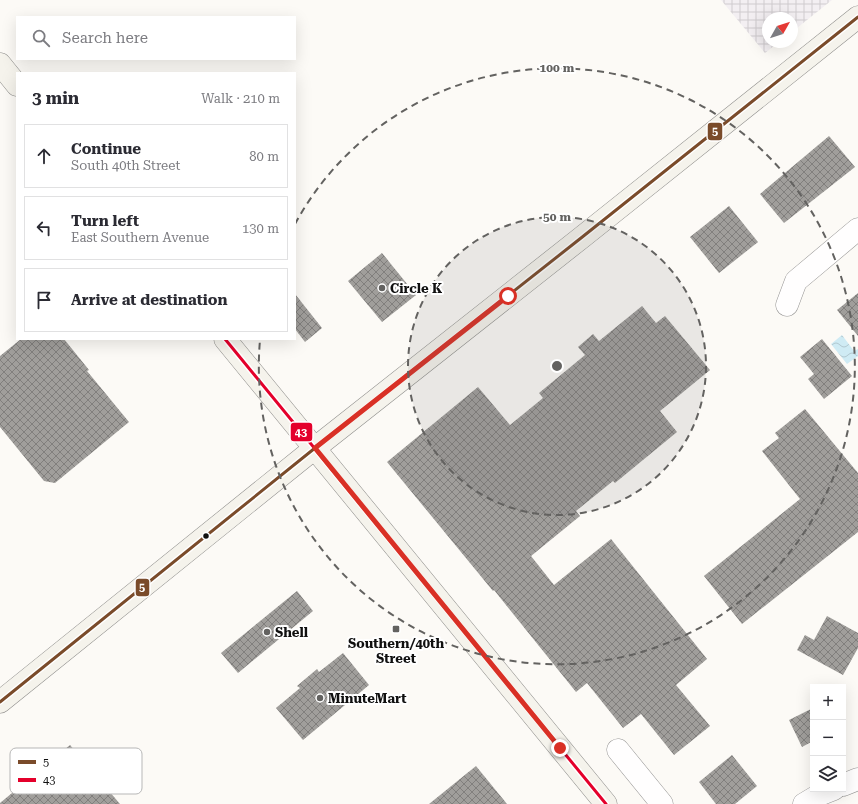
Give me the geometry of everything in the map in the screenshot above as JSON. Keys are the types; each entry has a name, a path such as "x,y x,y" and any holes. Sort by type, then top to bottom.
{"main road":[{"path":"0,702 315,448 554,260 858,17"},
{"path":"0,64 16,84"},
{"path":"226,340 606,804"}],"street":[{"path":"787,304 796,281 858,229"},
{"path":"618,750 662,804"},
{"path":"846,784 858,779"},
{"path":"804,804 826,792"}],"shaded area":[{"path":"721,0 832,0 798,27 798,12 762,12 762,48 771,48 765,53"}],"water":[{"path":"842,335 854,351 858,349 858,356 847,364 831,344"}],"building":[{"path":"829,136 855,167 784,223 760,194"},
{"path":"729,206 758,242 719,273 690,237"},
{"name":"Circle K","path":"382,253 416,295 382,322 348,281"},
{"path":"858,293 858,336 837,310"},
{"path":"296,295 322,328 305,342 296,330"},
{"path":"642,306 656,323 665,316 710,370 660,411 677,432 615,483 613,481 576,511 580,516 531,556 554,585 611,539 707,659 676,685 710,726 674,755 641,714 623,728 587,683 576,692 494,590 493,591 387,462 478,387 510,425 543,398 539,393 585,355 578,347 593,334 599,341"},
{"path":"822,339 852,376 824,399 808,379 814,374 800,357"},
{"path":"20,340 65,340 89,370 87,371 129,422 55,483 44,481 0,427 0,356"},
{"path":"805,409 858,473 858,532 742,624 704,576 800,499 762,451 779,438 775,433"},
{"name":"Shell","path":"297,591 313,611 238,673 221,653"},
{"path":"827,616 858,633 858,648 843,675 797,650 805,635 814,640"},
{"name":"MinuteMart","path":"343,653 369,685 303,740 276,708 300,688 297,686 317,669 319,672"},
{"path":"810,710 810,743 802,747 789,720"},
{"path":"732,755 757,786 735,804 716,804 699,782"},
{"path":"476,766 507,804 429,804"},
{"path":"11,794 112,794 120,804 0,804"}],"transit line":[{"name":"5","path":"0,702 315,448 858,17"},
{"name":"43","path":"226,340 606,804"}],"place":[{"name":"Circle K","path":"382,288"},
{"name":"Southern/40th Street","path":"396,629"},
{"name":"Shell","path":"267,632"},
{"name":"MinuteMart","path":"320,698"}],"route":[{"path":"508,296 315,448 560,748"}]}
